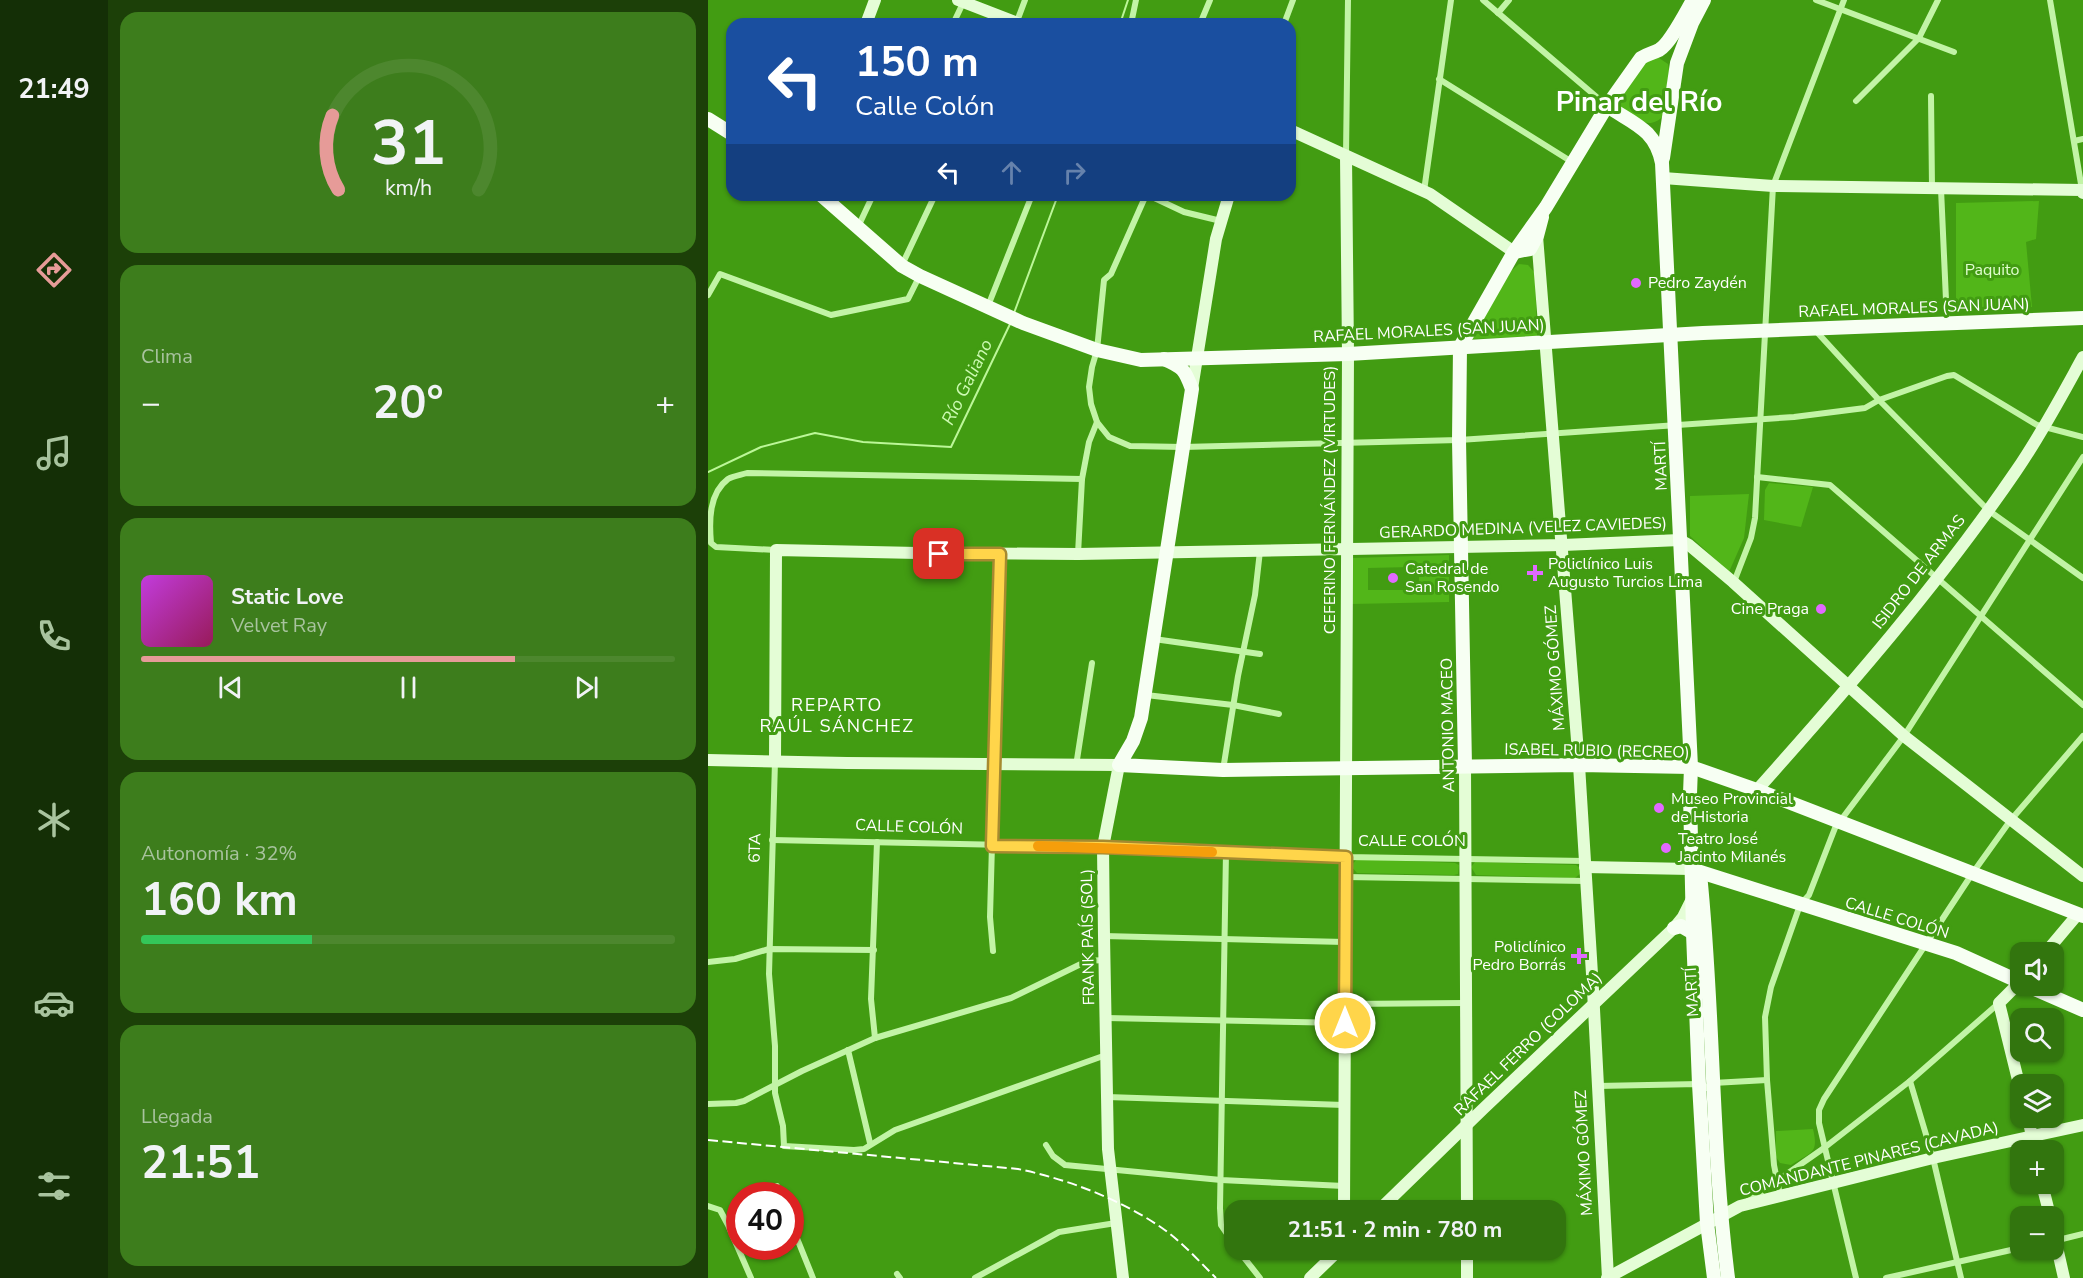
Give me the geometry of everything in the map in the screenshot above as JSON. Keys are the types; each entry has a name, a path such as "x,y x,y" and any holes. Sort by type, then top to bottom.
{"main road":[{"name":"ANTONIO MACEO","path":"1465,766 1460,348 1514,252 1546,207 1607,106 1641,58 1647,53 1659,50 1675,30 1693,0"},
{"path":"1662,163 1677,63 1692,23 1704,0"},
{"path":"1659,50 1677,63"},
{"path":"1607,106 1650,133 1659,147 1662,163"},
{"path":"708,119 726,130"},
{"path":"1650,133 1659,132 1667,124"},
{"name":"MARTÍ","path":"1662,163 1672,335 1691,767 1690,794 1705,924 1706,1219 1714,1278"},
{"name":"RAFAEL MORALES (SAN JUAN)","path":"828,201 902,266 920,276 1023,323 1097,350 1141,360 1348,354 1764,330 2083,318"},
{"name":"ANTONIO MACEO","path":"1514,252 1530,249 1537,236 1546,207"},
{"path":"1164,359 1179,365 1186,373 1192,389"},
{"name":"FRANK PAÍS (SOL)","path":"1119,765 1137,731 1146,695 1192,389"},
{"name":"ISABEL RUBIO (RECREO)","path":"1119,765 1223,770 1579,765 1691,767 2081,913"},
{"name":"MARTÍ","path":"1701,875 1683,920 1693,933 1706,1084 1728,1278"},
{"name":"CALLE COLÓN","path":"1701,875 1926,943 2010,978"},
{"path":"1693,933 1681,926 1683,920 1705,924"},
{"path":"2051,996 2083,1010"}],"street":[{"path":"868,18 875,0"},
{"path":"1019,18 1025,0"},
{"path":"1132,18 1136,0"},
{"path":"1202,18 1210,0"},
{"path":"1286,18 1293,0"},
{"name":"CEFERINO FERNÁNDEZ (VIRTUDES)","path":"1346,877 1348,0"},
{"path":"1424,192 1451,0"},
{"path":"1483,0 1607,106"},
{"path":"1498,13 1509,0"},
{"path":"1816,0 1954,52"},
{"path":"1734,583 1751,538 1757,477 1773,186 1844,0"},
{"path":"1856,101 1919,38 1938,0"},
{"path":"1663,178 1773,186 2083,192 2050,0"},
{"path":"955,18 961,1 1002,18"},
{"path":"1439,79 1573,163"},
{"path":"1931,96 1947,323"},
{"path":"1296,133 1424,192 1514,252"},
{"path":"2074,141 2083,139"},
{"path":"858,227 870,201"},
{"path":"902,266 932,201"},
{"path":"987,307 1030,201"},
{"path":"1144,201 1112,274 1104,280 1097,350 1089,387 1091,404 1097,422 1109,436 1130,446 1183,447 1460,440 1760,419 1864,408 1879,400 1954,375 2044,428 2083,437"},
{"path":"1160,201 1184,212 1221,221"},
{"path":"1192,389 1216,239 1227,201"},
{"name":"MÁXIMO GÓMEZ","path":"1537,236 1563,545 1587,881 1608,1278"},
{"path":"708,295 720,274 831,315 908,299 920,276"},
{"path":"1813,328 1879,400 1988,510 2083,578"},
{"name":"ISIDRO DE ARMAS","path":"1757,790 1848,687 1988,510 2044,428 2083,357"},
{"path":"1078,554 1082,479 1089,442 1097,422"},
{"path":"1780,1195 1774,1165 1767,1080 1765,1017 1771,987 1800,905 1809,895 1835,828 1904,736 2083,457"},
{"path":"776,550 716,547 711,543 710,526 715,494 729,479 747,473 1082,479"},
{"path":"1757,477 1830,485 2083,705"},
{"name":"GERARDO MEDINA (VELEZ CAVIEDES)","path":"776,550 1078,554 1563,545 1680,540 1697,551 1734,583 1904,736 2083,876"},
{"name":"6TA","path":"776,550 775,761 769,949 775,1093 783,1126 784,1146 854,1150 864,1149 870,1143"},
{"path":"1223,770 1233,705 1255,595 1260,550"},
{"path":"993,951 990,917 1000,554"},
{"path":"1154,639 1260,654"},
{"path":"1076,766 1092,663"},
{"path":"1146,695 1233,705 1279,714"},
{"path":"1857,1278 1818,1123 1824,1099 1972,874 2010,821 2083,736"},
{"path":"708,760 1119,765"},
{"name":"FRANK PAÍS (SOL)","path":"1119,765 1103,847 1110,1169 1123,1278"},
{"name":"ANTONIO MACEO","path":"1465,766 1464,1003 1467,1200"},
{"name":"CALLE COLÓN","path":"772,840 1103,847 1346,857 1466,858 1585,864 1701,875"},
{"path":"875,1038 871,999 877,842"},
{"path":"1224,1230 1221,1226 1221,1180 1226,852"},
{"path":"1344,1200 1346,877 1587,881"},
{"path":"2055,942 2081,913"},
{"name":"RAFAEL FERRO (COLOMA)","path":"1389,1200 1683,920"},
{"path":"1104,936 1346,942"},
{"path":"708,962 735,959 769,949 874,950"},
{"path":"708,1104 744,1101 875,1038 1011,998 1087,961 1105,960"},
{"path":"1740,1206 1824,1148 1910,1081 2010,992"},
{"path":"1345,1004 1464,1003"},
{"path":"1999,1003 2017,1074"},
{"path":"1105,1018 1345,1023"},
{"path":"848,1050 870,1143 895,1130 1106,1055"},
{"path":"1597,1086 1706,1084 1767,1080"},
{"path":"1910,1081 1933,1158 1961,1278"},
{"path":"1107,1096 1345,1105"},
{"path":"1466,1099 1472,1107 1483,1109"},
{"name":"COMANDANTE PINARES (CAVADA)","path":"1608,1278 1706,1219 1720,1216 1740,1206 1933,1158 2083,1125"},
{"path":"2030,1128 2033,1140"},
{"path":"1046,1145 1053,1156 1065,1165 1221,1180 1344,1186"},
{"path":"1444,1148 1456,1147 1466,1153"},
{"path":"1774,1165 1778,1170 1788,1172"},
{"path":"708,1206 720,1210 751,1278"},
{"path":"975,1278 1059,1232 1116,1223"},
{"path":"2064,1237 2083,1234"},
{"path":"1886,1278 2010,1250"},
{"path":"804,1256 813,1278"},
{"path":"1246,1260 1260,1278"},
{"path":"1310,1278 1329,1260"},
{"path":"1467,1260 1467,1278"},
{"path":"2059,1260 2064,1278"}],"green space":[{"path":"1649,56 1659,58 1668,64 1669,70 1663,116 1657,121 1645,123 1616,104"},
{"name":"Paquito","path":"2039,201 2036,239 2026,242 2032,307 1956,309 1956,203"},
{"path":"1519,264 1528,265 1535,273 1537,336 1471,339 1511,271"},
{"path":"1769,483 1813,487 1801,527 1764,520 1765,490"},
{"path":"1749,494 1744,538 1729,572 1690,536 1690,496"},
{"path":"1449,555 1449,602 1351,604 1352,558","holes":["1412,567 1413,572 1419,573 1419,584 1413,584 1413,590 1368,590 1368,568"]},
{"path":"1357,859 1459,865 1458,874 1454,875 1357,873 1351,866"},
{"path":"1475,862 1576,865 1580,868 1580,874 1575,878 1476,875 1471,867"},
{"path":"1813,1129 1815,1143 1812,1152 1791,1165 1780,1163 1776,1157 1776,1131"}],"waterway":[{"name":"Río Galiano","path":"1122,18 1128,0"},
{"name":"Río Galiano","path":"1014,313 1056,201"},
{"name":"Río Galiano","path":"708,472 761,447 815,433 863,442 951,447 1011,322"}],"railway":[{"path":"708,1140 1018,1169 1037,1173 1093,1191 1129,1208 1176,1239 1216,1278"}],"slow traffic":[{"path":"1038,846 1212,852"}],"place":[{"name":"Pedro Zaydén","path":"1636,283"},
{"name":"Policlínico Luis Augusto Turcios Lima","path":"1535,573"},
{"name":"Catedral de San Rosendo","path":"1393,578"},
{"name":"Cine Praga","path":"1821,609"},
{"name":"Museo Provincial de Historia","path":"1659,808"},
{"name":"Teatro José Jacinto Milanés","path":"1666,848"},
{"name":"Policlínico Pedro Borrás","path":"1579,956"}],"district":[{"name":"Pinar del Río","path":"1639,102"},
{"name":"REPARTO RAÚL SÁNCHEZ","path":"837,715"}],"route":[{"path":"939,554 1000,554 992,846 1103,847 1346,857 1345,1023"}]}
